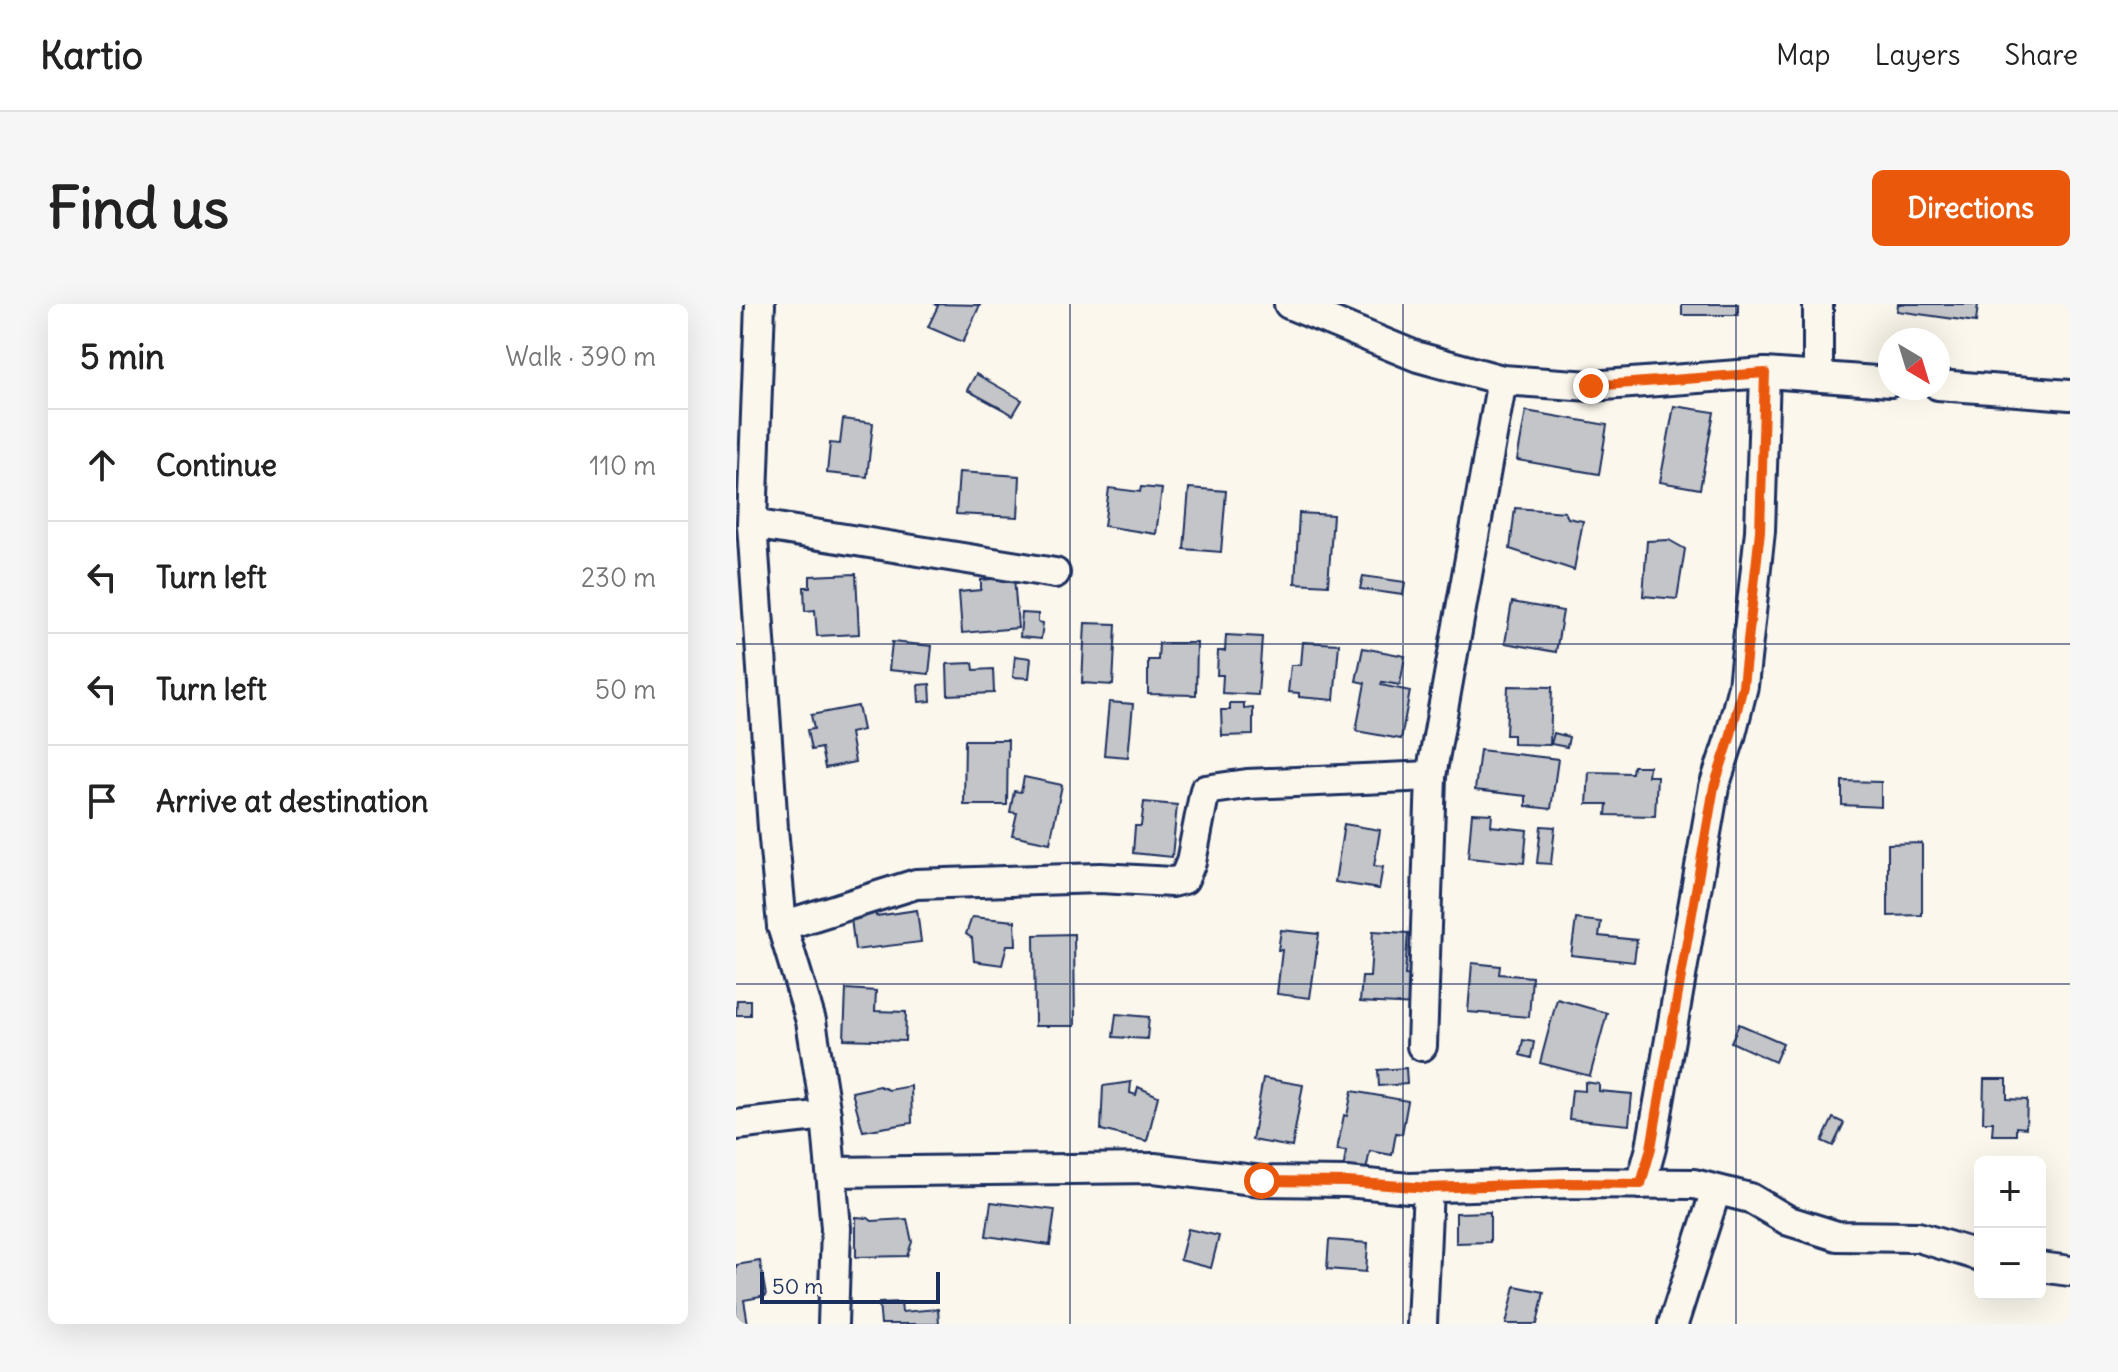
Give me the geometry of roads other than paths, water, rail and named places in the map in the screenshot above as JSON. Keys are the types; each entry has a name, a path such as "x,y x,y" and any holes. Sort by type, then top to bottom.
{"street":[{"path":"760,304 752,524 782,926 811,1021 833,1172 836,1228 833,1324"},
{"path":"1289,304 1418,357 1502,380 1591,386 1765,373 1878,381"},
{"path":"1818,304 1818,376"},
{"path":"1641,1184 1654,1133 1714,787 1743,686 1760,531 1765,373"},
{"path":"1422,1046 1431,776 1502,380"},
{"path":"1950,386 2070,395"},
{"path":"752,524 1055,573"},
{"path":"782,926 916,884 1100,878 1172,882 1184,879 1191,862 1205,790 1247,784 1431,776"},
{"path":"736,1125 826,1115"},
{"path":"833,1172 1154,1168 1262,1181 1347,1182 1428,1188 1569,1183 1694,1184 1750,1198 1789,1221 1837,1236 1918,1237 1974,1254"},
{"path":"1422,1324 1428,1188"},
{"path":"1673,1324 1716,1190"},
{"path":"2046,1268 2070,1271"}]}
